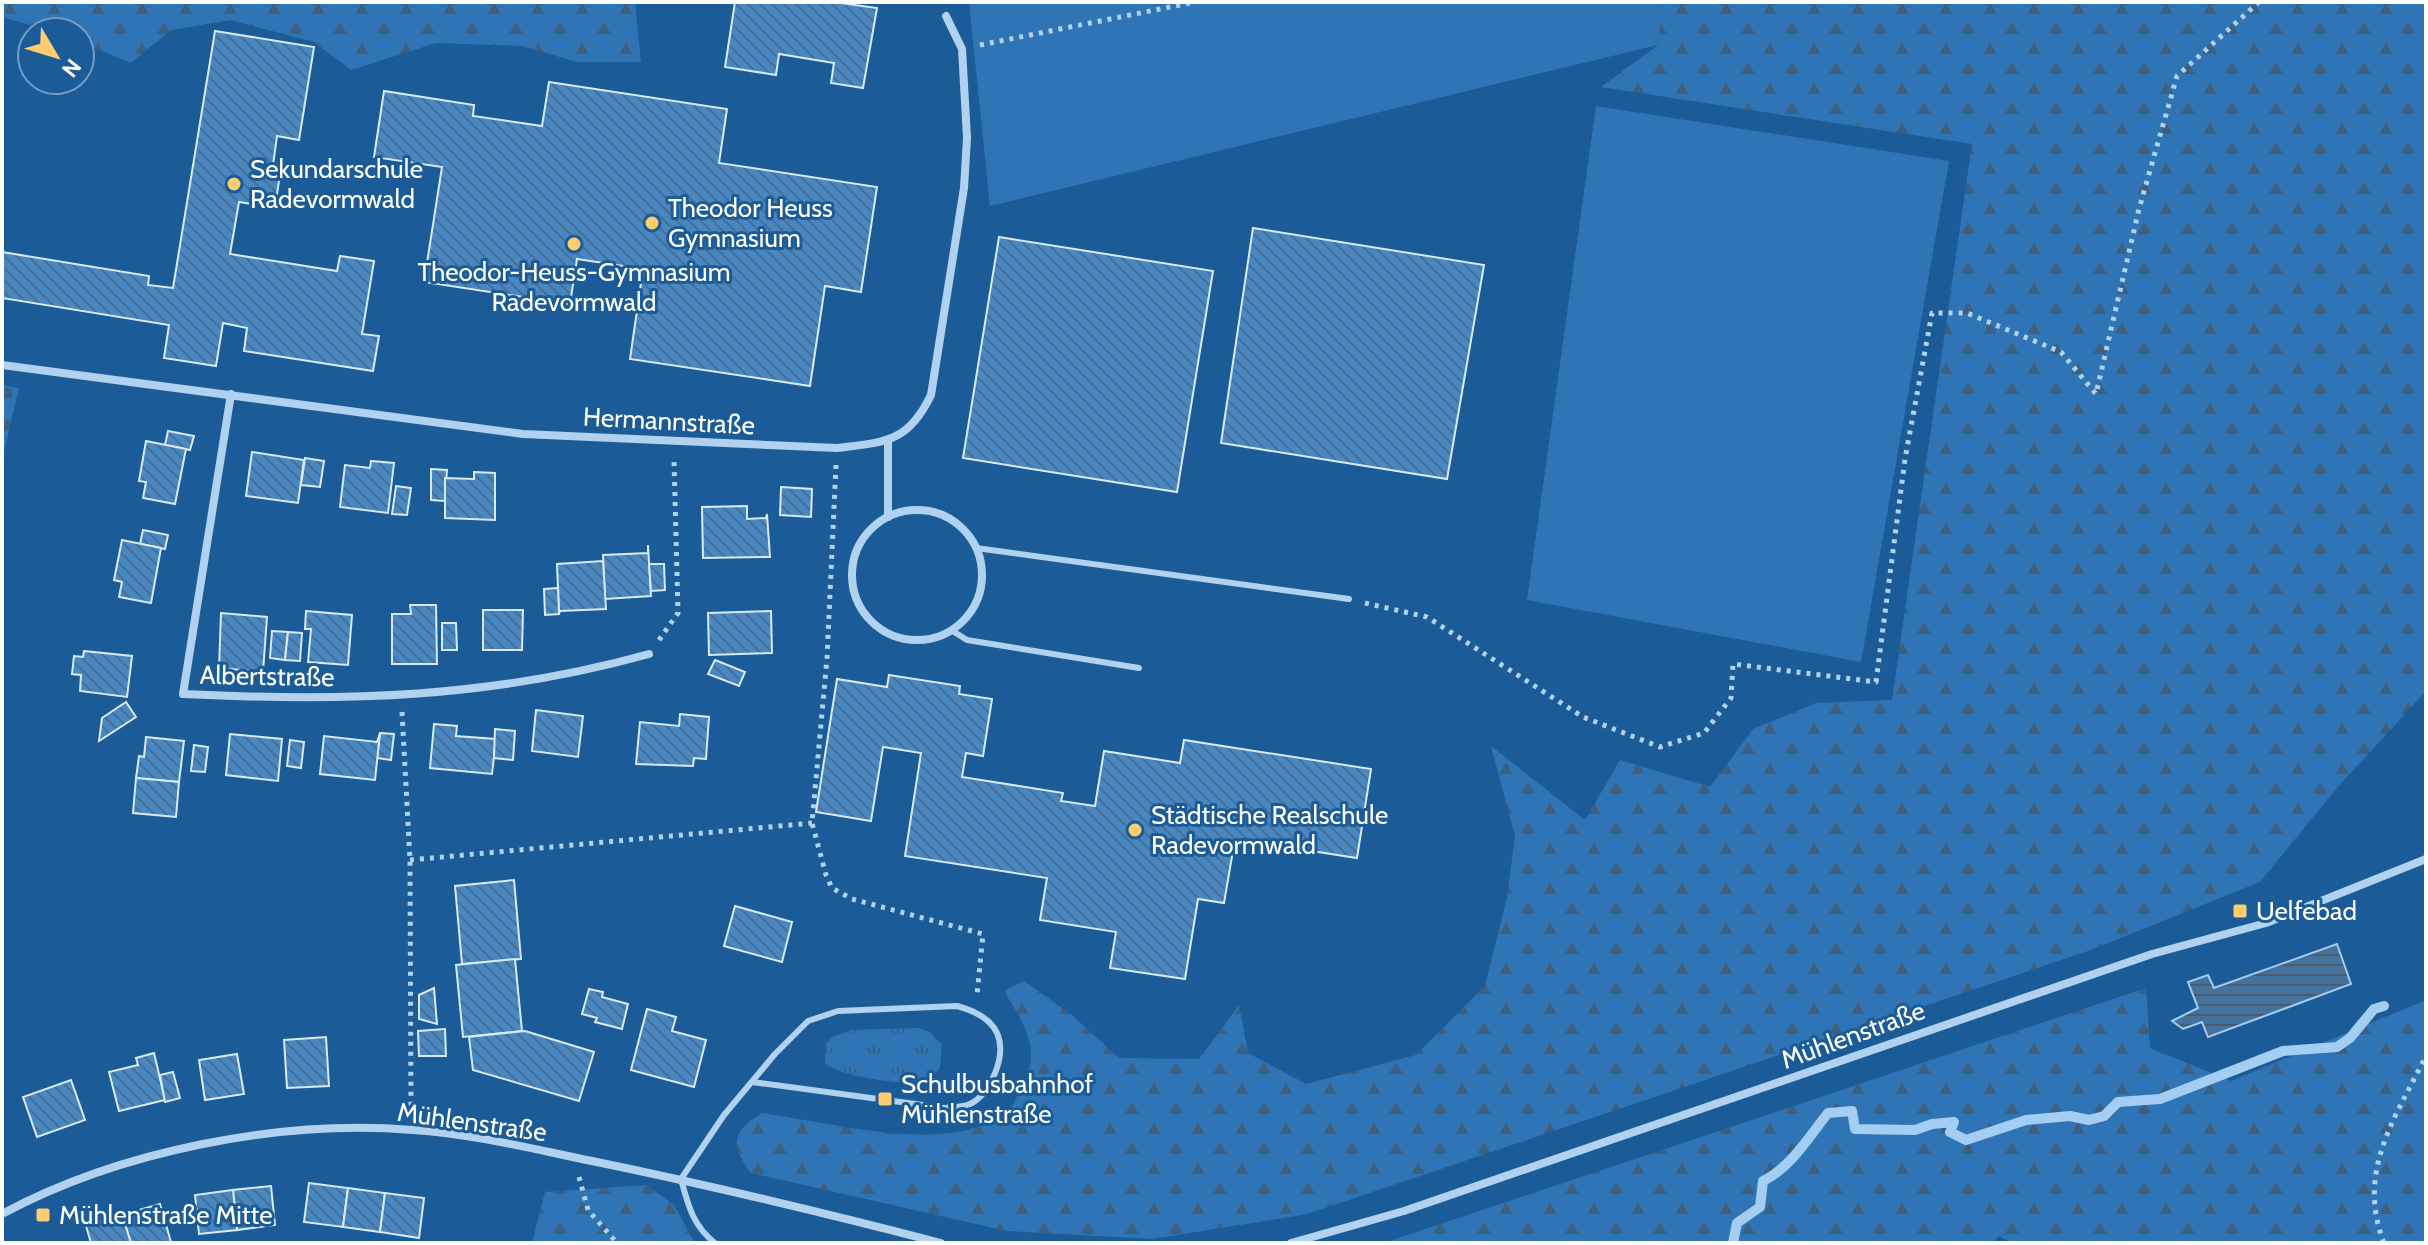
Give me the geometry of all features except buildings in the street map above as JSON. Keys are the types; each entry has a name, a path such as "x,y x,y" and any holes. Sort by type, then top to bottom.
{"street":[{"name":"Hermannstraße","path":"2,365 523,434 837,448 888,441 907,431 921,415 931,395 964,188 967,138 962,49 946,16"},
{"name":"Albertstraße","path":"231,394 183,694 273,698 477,691 583,673 649,654"},
{"path":"888,441 888,517"},
{"path":"908,510 937,513 961,527 976,548 982,574 978,597 965,619 951,630 925,640 903,639 878,627 861,608 853,583 855,555 869,531 888,517 908,510"},
{"name":"Mühlenstraße","path":"1291,1243 1404,1211 2152,954 2242,932 2426,859"},
{"name":"Mühlenstraße","path":"2,1214 108,1169 174,1150 263,1135 412,1129 681,1179 941,1243"}],"lane":[{"path":"976,548 1349,599"},
{"path":"951,630 967,640 1139,668"},
{"path":"715,1243 702,1233 690,1213 681,1179 701,1145 752,1082 808,1021 838,1011 957,1006 976,1011 997,1033 999,1055 992,1081 970,1104 945,1108 752,1082"}],"path":[{"path":"962,49 1195,2"},
{"path":"1349,599 1427,617 1583,717 1660,747 1704,733 1731,698 1733,664 1876,682 1905,459 1932,313 1967,313 2061,352 2096,394 2139,209 2177,76 2259,2"},
{"path":"649,654 678,613 673,443"},
{"path":"837,448 827,658 812,823 832,888 852,899 983,934 976,1011"},
{"path":"401,695 410,860 412,1129"},
{"path":"410,860 812,823"},
{"path":"2384,1243 2375,1220 2373,1174 2390,1128 2426,1056"},
{"path":"573,1157 588,1210 617,1243"}],"green space":[{"path":"2,2 635,2 641,62 577,62 522,46 436,43 351,70 314,42 230,20 171,30 131,63 96,49 96,16 16,16 16,21 2,17"},
{"path":"969,2 1663,2 1658,45 990,206"},
{"path":"1663,2 2426,2 2426,691 2336,789 2260,882 2088,951 1307,1214 1152,1239 1007,1231 751,1173 737,1147 737,1140 744,1126 762,1113 854,1129 923,1134 955,1132 983,1125 1007,1112 1027,1076 1031,1051 1025,1028 1004,991 1024,981 1073,1016 1119,1058 1199,1059 1239,1005 1248,1053 1306,1084 1416,1055 1485,986 1507,898 1515,836 1491,746 1585,820 1620,760 1710,787 1753,729 1816,703 1892,700 1972,144 1601,87 1658,45"},
{"path":"1596,106 1949,161 1861,662 1527,600"},
{"path":"2,385 19,388 2,460"},
{"path":"2146,988 2150,1048 2231,1081 2426,1000 2426,1243 2013,1243 1998,1236 1994,1243 1384,1243"},
{"path":"919,1028 930,1032 942,1045 940,1068 927,1081 905,1083 873,1079 842,1072 825,1062 826,1043 834,1036 852,1030"},
{"path":"646,1185 674,1205 695,1243 532,1243 545,1192"}],"shaded area":[{"path":"2337,944 2351,984 2208,1037 2202,1022 2183,1029 2172,1021 2198,1008 2188,982 2208,975 2214,988"}],"waterway":[{"path":"1733,1243 1737,1223 1760,1207 1763,1181 1790,1160 1828,1113 1852,1111 1855,1129 1915,1130 1932,1124 1954,1122 1950,1132 1966,1140 2026,1120 2070,1116 2089,1120 2104,1116 2118,1102 2160,1099 2283,1051 2337,1047 2350,1038 2374,1009 2384,1006"}],"place":[{"name":"Sekundarschule Radevormwald","path":"234,184"},
{"name":"Theodor Heuss Gymnasium","path":"652,223"},
{"name":"Theodor-Heuss-Gymnasium Radevormwald","path":"574,244"},
{"name":"Städtische Realschule Radevormwald","path":"1135,830"},
{"name":"Uelfebad","path":"2240,911"},
{"name":"Schulbusbahnhof Mühlenstraße","path":"885,1099"},
{"name":"Mühlenstraße Mitte","path":"43,1215"}]}
